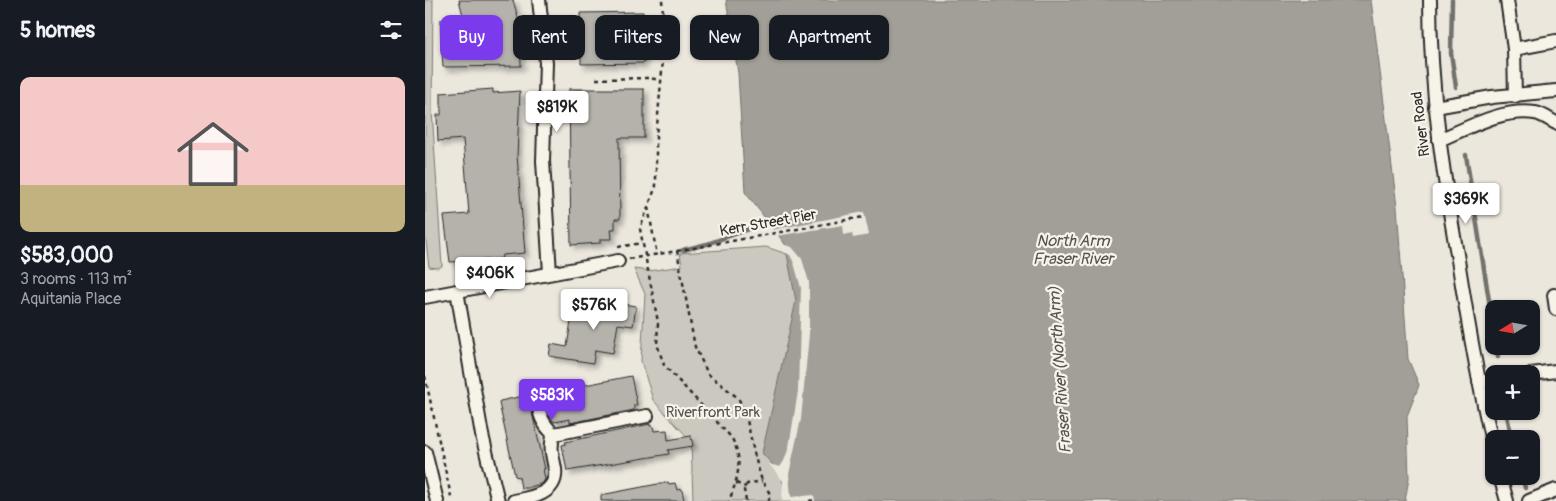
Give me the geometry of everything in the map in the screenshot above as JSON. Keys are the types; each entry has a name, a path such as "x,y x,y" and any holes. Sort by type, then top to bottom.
{"street":[{"path":"539,0 546,63 543,161 550,273"},
{"name":"River Road","path":"1430,0 1430,40 1439,140 1479,382 1490,430"},
{"path":"1507,0 1515,49 1515,96"},
{"path":"1515,49 1556,41"},
{"path":"1435,107 1492,97 1556,91"},
{"path":"1439,140 1488,119 1507,114 1537,113 1556,123"},
{"path":"425,297 618,261"},
{"path":"457,291 481,435 498,501"},
{"path":"1554,295 1556,309"},
{"path":"1540,373 1556,371"},
{"path":"1479,382 1485,381"},
{"path":"536,396 541,417 547,429 554,434 647,416"},
{"path":"514,501 541,494 549,489 554,480 551,443 554,434"},
{"path":"425,452 437,501"},
{"path":"1503,485 1507,501"},
{"path":"1529,501 1556,490"}],"path":[{"path":"662,0 665,38 660,80 656,186 640,228 657,322 657,344 664,365 731,437 739,456 739,466 729,501"},
{"path":"596,79 650,78 660,80"},
{"path":"648,207 657,255"},
{"name":"Kerr Street Pier","path":"646,257 863,217"},
{"path":"677,251 695,348 708,374 738,398 745,411 762,481 769,492 769,501"},
{"path":"425,376 452,501"},
{"path":"746,501 746,487 753,481 762,481"},
{"path":"735,483 746,487"},
{"path":"809,501 815,500"}],"green space":[{"path":"425,0 433,0 432,110 442,266 438,268 429,267 425,233"},
{"name":"Riverfront Park","path":"766,247 790,255 801,288 784,501 693,501 691,441 653,400 641,361 645,294 634,269 649,271 682,266 680,253"}],"water":[{"name":"North Arm Fraser River","path":"726,0 1371,0 1397,207 1408,359 1419,385 1407,416 1409,478 1405,501 784,501 784,485 780,474 762,453 796,301 785,244 745,192 736,60 759,60 759,15 728,15"}],"pier":[{"path":"864,212 869,235 853,238 852,233 844,235 843,225 776,236 771,230"},
{"path":"782,244 792,247 802,259 809,282 809,334 801,419 789,474 791,497 814,495 815,501 782,501 783,481 769,464 780,467 784,461 789,447 798,391 801,288 794,263 790,255 784,252"}],"building":[{"path":"459,0 513,0 517,15 513,15 513,60 521,60 521,66 443,67 443,60 503,60 503,15 463,15"},
{"path":"643,12 643,15 595,15 595,60 644,60 644,63 581,64 581,60 585,60 585,15 580,15 580,13"},
{"path":"493,89 493,93 520,91 517,156 525,253 502,255 501,259 450,262 444,216 469,214 463,139 438,141 437,115 441,115 441,93"},
{"path":"569,89 644,89 644,138 619,138 620,219 615,219 615,229 611,229 612,239 600,239 600,243 571,245"},
{"path":"586,301 602,303 602,301 636,306 633,326 618,324 613,353 595,350 593,363 549,356 551,344 567,347 572,314 584,316"},
{"path":"631,376 637,405 634,405 634,410 570,423 570,419 554,422 551,418 544,393"},
{"path":"528,395 545,469 543,469 545,479 543,483 521,488 519,477 515,476 499,403 500,401"},
{"path":"650,424 650,426 653,426 654,431 667,430 668,440 691,436 693,446 668,450 669,454 567,471 562,445 566,444 565,442"},
{"path":"668,482 669,484 675,483 677,490 682,489 684,501 601,501 601,495"}],"waterway":[{"path":"1452,0 1451,53 1456,87"},
{"path":"1466,155 1489,300"},
{"path":"683,250 707,244 772,221"},
{"path":"1508,420 1510,430"}],"water label":[{"name":"Fraser River (North Arm)","path":"1060,370"}]}
